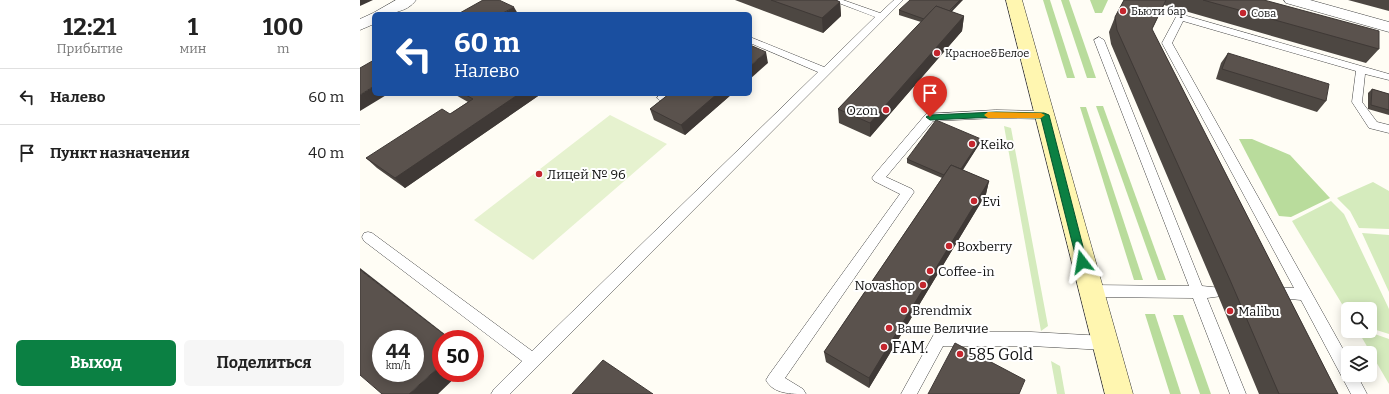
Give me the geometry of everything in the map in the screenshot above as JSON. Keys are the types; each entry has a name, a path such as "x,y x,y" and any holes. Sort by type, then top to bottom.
{"main road":[{"path":"1014,0 1090,291 1119,394"}],"street":[{"path":"385,12 408,0"},
{"path":"1292,0 1320,4 1389,28"},
{"path":"360,25 372,19"}],"lane":[{"path":"835,0 881,16"},
{"path":"499,394 825,71 899,0"},
{"path":"1341,361 1167,43 1180,17 1389,77"},
{"path":"1099,40 1238,394"},
{"path":"752,41 825,71"},
{"path":"1361,69 1357,102 1373,124 1389,129"},
{"path":"798,394 774,380 908,192 878,178 930,117 996,114 1044,115"},
{"path":"368,237 533,360"},
{"path":"1090,291 1217,292"},
{"path":"1268,293 1304,294"},
{"path":"909,394 939,339 1031,339 1106,344"},
{"path":"1352,382 1359,394"}],"green space":[{"path":"1043,0 1050,0 1075,78 1067,78"},
{"path":"1061,0 1069,0 1096,78 1087,78"},
{"path":"1090,0 1108,0 1102,13 1095,13"},
{"path":"1096,106 1103,106 1166,280 1158,280"},
{"path":"1080,107 1086,107 1143,280 1134,280"},
{"path":"610,115 667,144 533,260 474,220"},
{"path":"1004,126 1011,128 1048,326 1041,331"},
{"path":"1239,139 1252,139 1290,155 1330,198 1291,217 1279,216"},
{"path":"1373,182 1389,191 1389,229 1359,228 1350,211 1337,198"},
{"path":"1331,201 1344,214 1389,309 1389,334 1377,330 1377,302 1341,302 1292,221"},
{"path":"1362,233 1389,235 1389,292"},
{"path":"1145,314 1155,314 1181,394 1170,394"},
{"path":"1173,315 1183,315 1211,394 1200,394"},
{"path":"1377,335 1389,339 1389,384 1377,363 1377,346 1367,346 1362,338 1377,338"},
{"path":"1051,361 1060,366 1065,394 1057,394"}],"building":[{"path":"483,0 499,0 514,7 505,12 462,12"},
{"path":"771,0 836,0 840,2 822,18"},
{"path":"910,0 960,0 949,11 936,6 924,19 899,10"},
{"path":"1124,0 1166,0 1152,29 1338,394 1279,394 1230,280 1117,30 1115,17"},
{"path":"1203,0 1264,0 1379,31 1379,49"},
{"path":"936,6 964,16 870,123 838,109"},
{"path":"752,46 766,52 752,64"},
{"path":"1228,53 1329,84 1326,101 1222,69"},
{"path":"372,61 372,87 360,95 360,68"},
{"path":"1372,89 1389,94 1389,110 1371,105"},
{"path":"468,96 516,96 395,178 366,158 442,109 450,114 473,99"},
{"path":"666,96 715,96 681,125 650,109"},
{"path":"936,120 981,139 961,169 951,165 944,175 907,159"},
{"path":"951,165 989,181 869,378 824,352"},
{"path":"360,270 438,330 432,330 432,373 424,380 424,330 372,330 372,382 422,382 409,394 382,394 360,375"},
{"path":"955,343 1025,380 1019,394 928,394"},
{"path":"603,360 653,394 572,394"}],"slow traffic":[{"path":"988,115 1041,115"}],"place":[{"name":"Бьюти бар","path":"1123,11"},
{"name":"Сова","path":"1243,13"},
{"name":"Красное&Белое","path":"937,53"},
{"name":"Ozon","path":"886,110"},
{"name":"Keiko","path":"972,144"},
{"name":"Лицей № 96","path":"539,174"},
{"name":"Evi","path":"974,201"},
{"name":"Boxberry","path":"949,246"},
{"name":"Coffee-in","path":"930,271"},
{"name":"Novashop","path":"923,285"},
{"name":"Brendmix","path":"904,310"},
{"name":"Malibu","path":"1230,311"},
{"name":"Ваше Величие","path":"889,328"},
{"name":"FAM.","path":"884,347"},
{"name":"585 Gold","path":"960,354"}],"route":[{"path":"930,117 996,114 1044,115 1082,262"}]}
